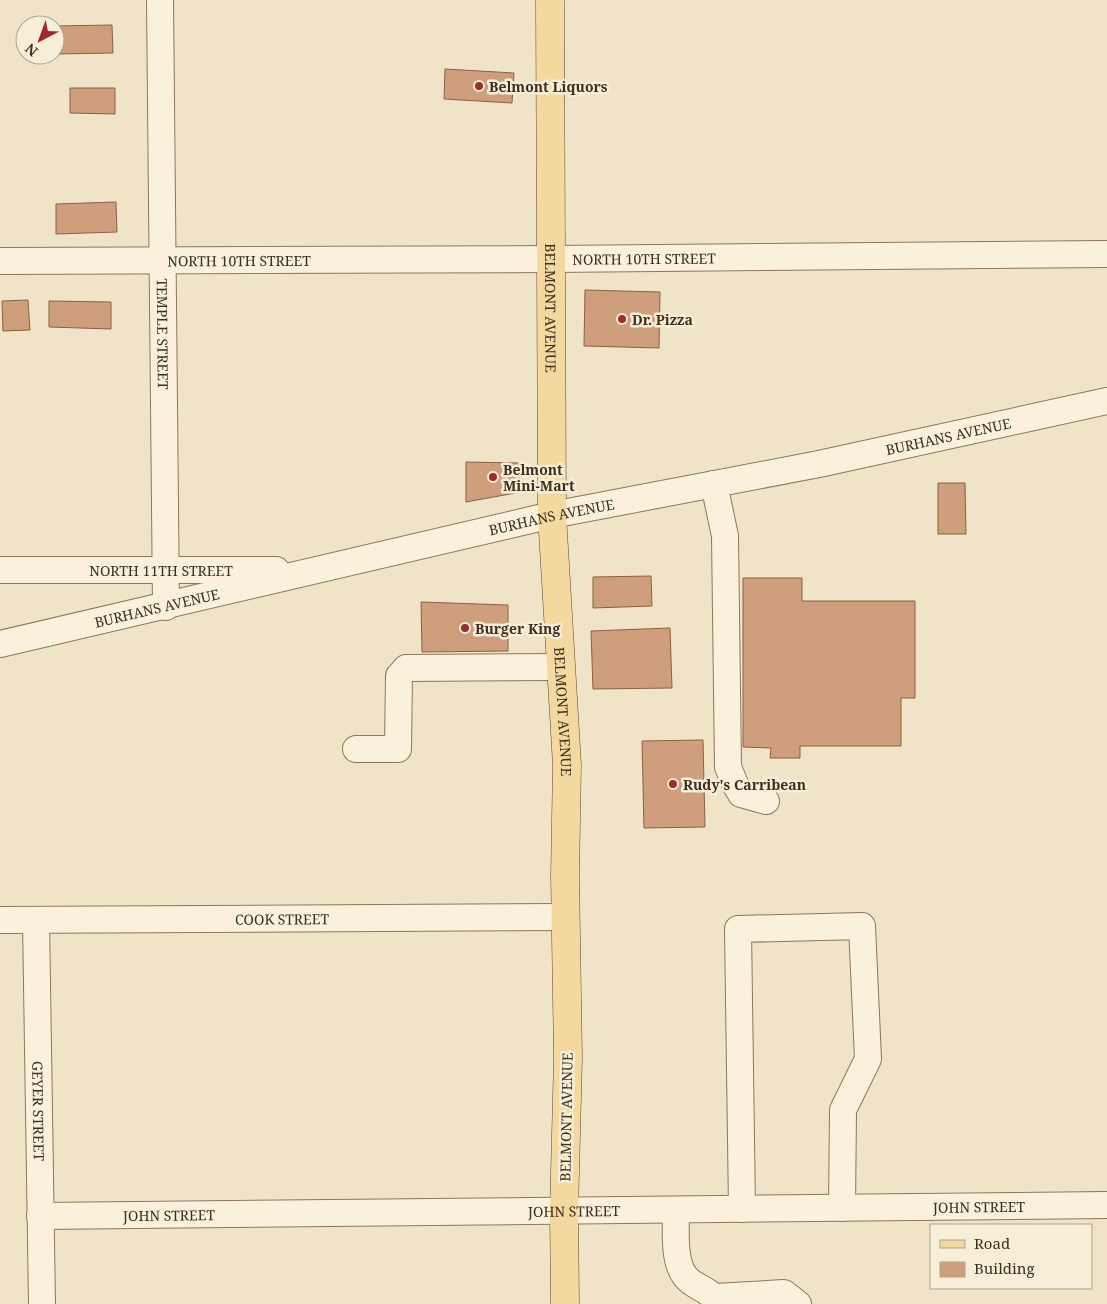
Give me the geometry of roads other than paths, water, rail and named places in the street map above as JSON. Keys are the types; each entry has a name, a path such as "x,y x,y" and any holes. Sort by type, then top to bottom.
{"main road":[{"name":"BELMONT AVENUE","path":"550,0 552,515 567,765 566,917 568,1058 564,1211 565,1304"}],"street":[{"name":"TEMPLE STREET","path":"160,0 166,606"},
{"name":"NORTH 10TH STREET","path":"0,261 1107,254"},
{"name":"BURHANS AVENUE","path":"0,644 552,515 820,464 1107,401"},
{"path":"714,484 724,536 728,767 734,784 741,794 766,802"},
{"name":"NORTH 11TH STREET","path":"0,570 322,570"},
{"path":"356,750 398,749 399,676 406,668 560,667"},
{"name":"COOK STREET","path":"0,920 566,917"},
{"name":"GEYER STREET","path":"36,920 42,1304"},
{"path":"742,1209 738,929 862,926 868,1059 843,1110 842,1208"},
{"name":"JOHN STREET","path":"40,1216 1107,1205"},
{"path":"676,1210 676,1246 685,1277 716,1301 784,1293 798,1304"}],"place":[{"name":"Belmont Liquors","path":"479,86"},
{"name":"Dr. Pizza","path":"622,319"},
{"name":"Belmont Mini-Mart","path":"493,477"},
{"name":"Burger King","path":"465,628"},
{"name":"Rudy's Carribean","path":"673,784"}]}
